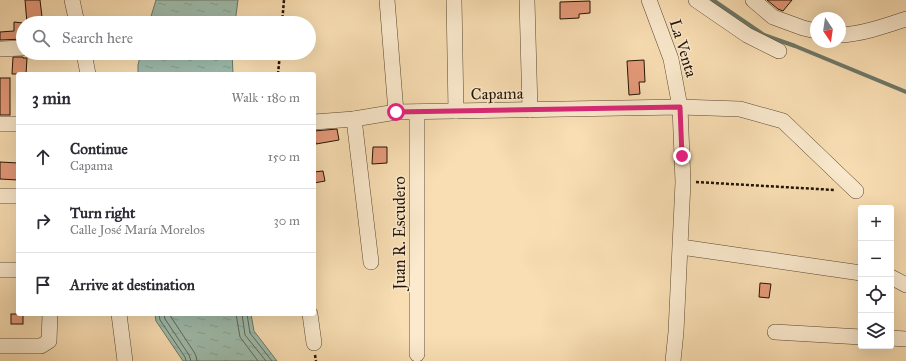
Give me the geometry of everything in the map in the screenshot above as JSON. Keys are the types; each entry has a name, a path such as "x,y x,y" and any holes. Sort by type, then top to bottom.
{"street":[{"path":"72,0 75,16"},
{"path":"387,0 396,112"},
{"path":"454,0 456,111"},
{"path":"527,0 530,110"},
{"name":"La Venta","path":"649,0 672,59 680,107 683,182 681,247 676,332 672,361"},
{"path":"696,0 747,35 779,51"},
{"path":"753,0 773,17 810,30"},
{"path":"846,34 882,27 906,19"},
{"path":"0,49 16,48"},
{"path":"85,60 88,72"},
{"name":"Capama","path":"316,122 354,119 396,112 680,107 740,109 783,121 856,191"},
{"name":"Juan R. Escudero","path":"417,354 418,112"},
{"path":"354,119 371,262"},
{"path":"0,124 16,124"},
{"path":"0,196 16,196"},
{"path":"681,247 858,273"},
{"path":"0,270 16,270"},
{"path":"894,279 906,285"},
{"path":"0,346 41,346 49,341 50,316"},
{"path":"119,316 125,361"},
{"path":"310,316 314,343"},
{"path":"775,332 858,337"},
{"path":"894,338 906,339"}],"path":[{"path":"283,16 284,0"},
{"path":"278,72 279,60"},
{"path":"683,182 856,191"}],"water":[{"path":"156,0 238,0 236,16 151,16"},
{"path":"139,60 232,60 233,72 138,72"},
{"path":"155,316 251,316 254,331 277,361 183,361 156,321"}],"building":[{"path":"25,0 40,0 42,16 26,16"},
{"path":"767,0 792,0 783,11"},
{"path":"590,1 590,13 579,14 579,18 560,19 560,2"},
{"path":"14,22 16,22 16,39 0,40 0,32 14,31"},
{"path":"13,57 16,57 16,60 27,60 26,72 16,72 16,74 12,74"},
{"path":"644,60 645,82 639,82 640,94 629,95 627,61"},
{"path":"0,78 10,78 10,115 0,115"},
{"path":"337,129 339,140 316,144 316,131"},
{"path":"373,147 387,147 387,163 372,164"},
{"path":"0,162 16,163 16,180 0,179"},
{"path":"323,171 325,181 316,183 316,172"},
{"path":"760,283 771,284 769,298 759,297"},
{"path":"11,314 23,316 23,324 11,324"}],"waterway":[{"path":"713,0 764,35 795,46 906,92"}],"route":[{"path":"396,112 680,107 682,156"}]}
